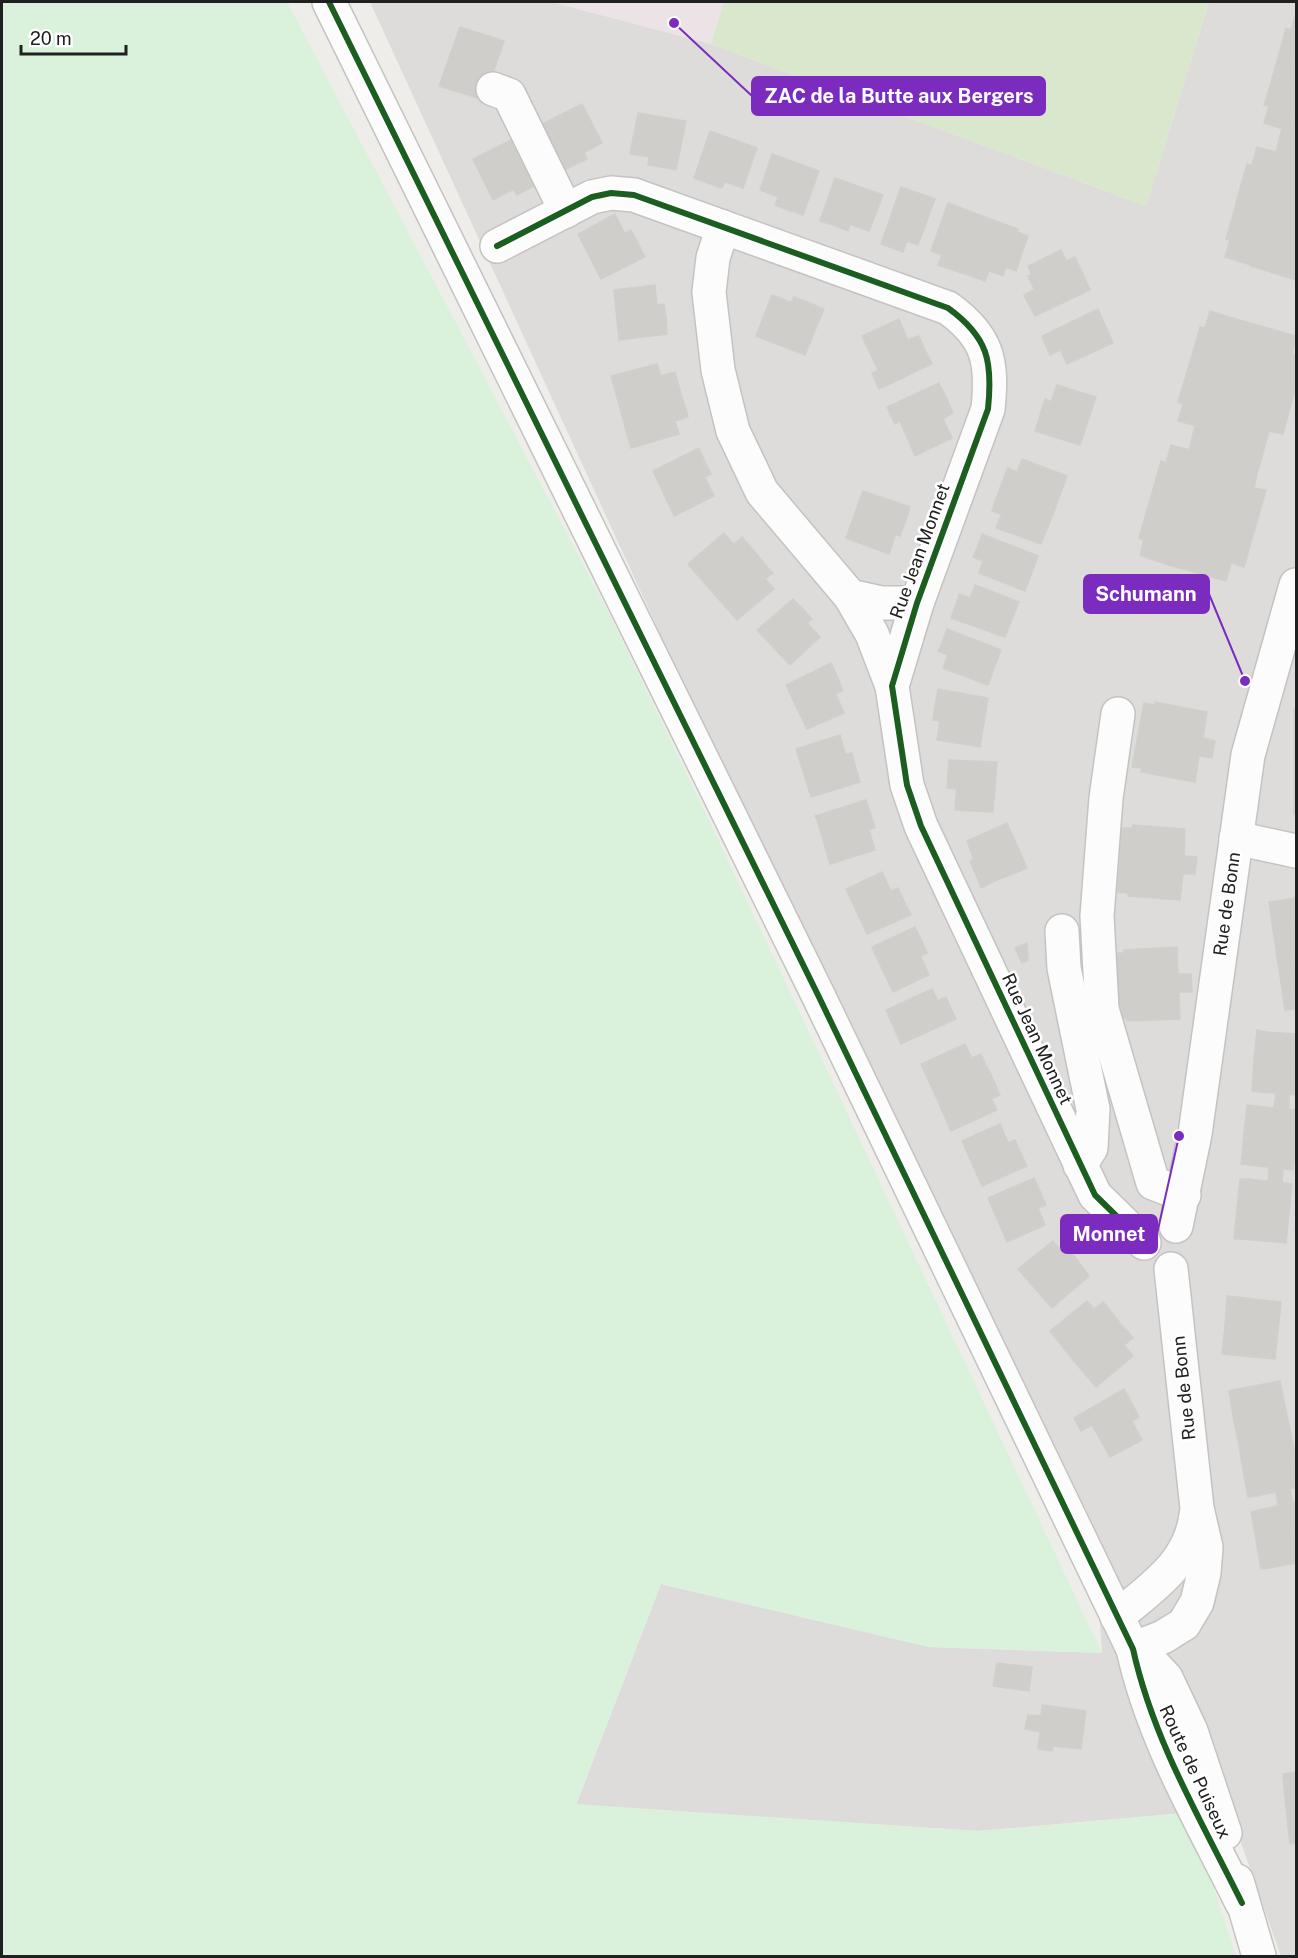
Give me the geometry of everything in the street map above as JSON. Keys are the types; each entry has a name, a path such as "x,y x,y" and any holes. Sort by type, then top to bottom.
{"street":[{"name":"Route de Puiseux","path":"329,2 818,995 1133,1649 1142,1692 1161,1742 1242,1903 1259,1956"},
{"path":"493,89 509,95 566,211"},
{"name":"Rue Jean Monnet","path":"497,246 592,197 610,193 634,195 948,308 970,324 983,346 991,378 988,409 917,603 892,686"},
{"name":"Rue Jean Monnet","path":"723,227 713,258 709,292 718,370 733,431 762,492 850,596 872,634 892,686 907,785 921,826 1095,1195 1144,1243"},
{"name":"Rue de Bonn","path":"1176,1226 1184,1195 1248,755 1296,585"},
{"path":"850,596 882,603 917,603"},
{"path":"1118,714 1106,798 1097,916 1102,1009 1153,1183 1184,1195"},
{"path":"1236,838 1296,851"},
{"path":"1062,931 1064,968 1093,1109 1092,1149 1080,1166"},
{"path":"1163,1224 1176,1226 1186,1236 1189,1249 1183,1262 1171,1269 1156,1267 1144,1250 1144,1243 1151,1230 1156,1227 1163,1224"},
{"name":"Rue de Bonn","path":"1133,1649 1163,1637 1184,1624 1197,1602 1204,1573 1206,1547 1197,1508 1171,1269"},
{"name":"Rue de Bonn","path":"1117,1617 1184,1556 1194,1529 1197,1508"}],"shaded area":[{"path":"370,2 552,2 711,44 1146,206 1209,2 1296,2 1296,1956 1281,1956 1229,1809 978,1831 576,1805 661,1584 929,1647 1102,1653 1093,1524 663,640"},
{"path":"552,2 724,2 711,44"}],"green space":[{"path":"2,2 287,2 609,614 697,795 1102,1653 929,1647 661,1584 576,1804 978,1831 1189,1813 1236,1956 2,1956"},
{"path":"724,2 1209,2 1146,206 711,44"}],"building":[{"path":"1296,13 1296,58 1279,54 1286,28 1291,30"},
{"path":"460,27 498,39 486,75 484,100 439,86"},
{"path":"498,39 504,41 492,76 486,75"},
{"path":"1279,54 1296,58 1296,86 1272,79"},
{"path":"1272,79 1296,86 1296,109 1290,131 1264,123 1269,106 1264,105"},
{"path":"582,104 602,143 571,159 574,165 559,173 536,127"},
{"path":"1296,109 1296,280 1251,266"},
{"path":"638,113 686,121 676,170 660,167 662,159 630,154"},
{"path":"1282,128 1290,131 1283,154 1276,152"},
{"path":"710,131 757,148 743,188 710,177 708,183 694,178"},
{"path":"519,136 542,182 528,189 525,183 493,200 473,159"},
{"path":"1257,147 1283,154 1271,197 1240,188 1247,164 1252,165"},
{"path":"584,152 587,159 574,165 571,159"},
{"path":"772,154 819,171 803,215 788,210 791,202 760,190"},
{"path":"649,157 662,159 660,167 648,165"},
{"path":"710,177 724,182 722,188 708,183"},
{"path":"835,178 883,195 869,231 838,220 836,226 820,221"},
{"path":"525,183 528,189 517,195 513,189"},
{"path":"901,187 935,199 918,245 898,238 895,249 881,244"},
{"path":"1240,188 1271,197 1263,224 1233,215"},
{"path":"778,197 791,202 788,210 775,205"},
{"path":"948,203 982,216 962,273 947,268 950,258 931,251"},
{"path":"615,214 630,244 637,241 645,257 601,279 578,234"},
{"path":"1233,215 1263,224 1251,265 1225,257 1230,240 1226,239"},
{"path":"982,216 1018,229 1003,276 981,268 977,278 962,273"},
{"path":"838,220 850,224 848,231 836,226"},
{"path":"631,230 637,241 630,244 625,233"},
{"path":"1017,232 1028,236 1016,271 1005,267"},
{"path":"898,238 907,241 903,252 895,249"},
{"path":"1061,250 1066,260 1032,275 1028,266"},
{"path":"942,255 950,258 947,268 938,265"},
{"path":"1075,257 1090,290 1035,316 1028,303 1038,297 1028,276"},
{"path":"981,268 989,271 985,281 977,278"},
{"path":"655,285 658,318 666,317 667,334 619,340 614,290"},
{"path":"1034,290 1038,297 1028,303 1024,295"},
{"path":"772,295 805,308 807,302 824,309 805,355 756,336"},
{"path":"794,297 807,302 805,308 791,303"},
{"path":"664,304 666,317 658,318 657,305"},
{"path":"1098,309 1113,343 1067,364 1058,344 1047,348 1042,336"},
{"path":"1210,311 1236,319 1224,361 1193,352 1200,327 1205,328"},
{"path":"899,319 914,355 925,350 932,364 879,389 872,373 878,370 862,336"},
{"path":"1236,319 1296,336 1292,354 1296,355 1296,386 1283,434 1269,431 1259,467 1252,465 1250,473 1257,474 1254,488 1266,490 1244,567 1231,563 1226,581 1165,564"},
{"path":"919,336 925,350 914,355 907,340"},
{"path":"1058,344 1061,350 1050,355 1047,348"},
{"path":"1193,352 1224,361 1216,388 1185,379"},
{"path":"657,364 663,382 677,379 681,394 621,412 611,376"},
{"path":"675,372 677,379 663,382 661,376"},
{"path":"1185,379 1216,388 1205,428 1178,421 1183,404 1178,402"},
{"path":"939,383 947,399 936,404 952,438 915,456 900,421 895,424 887,407"},
{"path":"1057,385 1096,397 1080,445 1035,431 1041,412 1047,414"},
{"path":"681,394 686,410 672,413 679,434 631,448 621,412"},
{"path":"947,399 953,413 943,419 936,404"},
{"path":"1045,399 1051,402 1047,414 1041,412"},
{"path":"686,410 688,417 675,421 672,413"},
{"path":"1195,426 1205,428 1198,452 1189,450"},
{"path":"1171,445 1198,452 1185,495 1154,486 1161,461 1166,463"},
{"path":"699,448 705,462 699,465 714,496 674,516 653,471"},
{"path":"1022,459 1067,476 1055,509 1000,488 1004,477 1014,480"},
{"path":"705,462 711,474 704,478 699,465"},
{"path":"1252,465 1259,467 1257,474 1250,473"},
{"path":"1008,468 1017,472 1014,480 1004,477"},
{"path":"1154,486 1185,495 1177,524 1146,514"},
{"path":"1000,488 1055,509 1041,544 996,528 1005,506 995,502"},
{"path":"863,491 910,507 905,523 900,521 889,554 846,538"},
{"path":"995,502 1005,506 1001,514 992,511"},
{"path":"1146,514 1177,524 1165,564 1140,555 1144,540 1139,538"},
{"path":"900,521 905,523 900,536 895,534"},
{"path":"724,533 739,551 748,544 759,557 715,595 688,564"},
{"path":"982,534 1038,556 1025,591 979,573 986,552 977,548"},
{"path":"742,537 748,544 739,551 734,544"},
{"path":"977,548 986,552 983,561 973,557"},
{"path":"759,557 767,567 760,573 774,589 737,620 715,595"},
{"path":"767,567 773,573 765,579 760,573"},
{"path":"975,585 1019,602 1005,637 951,618 957,602 967,606"},
{"path":"959,594 970,598 967,606 957,602"},
{"path":"793,599 803,609 798,613 820,637 790,665 757,630"},
{"path":"803,609 812,619 807,623 798,613"},
{"path":"947,629 1001,650 988,685 943,668 951,646 942,643"},
{"path":"942,643 951,646 948,655 938,651"},
{"path":"831,663 838,678 831,682 844,713 807,729 786,685"},
{"path":"838,678 843,691 836,693 831,682"},
{"path":"938,689 988,698 980,747 937,740 942,706 935,705"},
{"path":"1155,702 1207,712 1203,738 1215,741 1212,758 1199,756 1195,782 1141,772 1142,768 1132,767 1144,703 1155,705"},
{"path":"935,705 942,706 940,721 933,720"},
{"path":"1294,709 1296,709 1296,736 1294,736"},
{"path":"840,735 849,767 855,765 860,782 811,797 796,749"},
{"path":"1294,736 1296,736 1296,761 1294,761"},
{"path":"852,753 855,765 849,767 845,754"},
{"path":"949,760 997,762 993,812 955,810 958,775 948,775"},
{"path":"1294,761 1296,761 1296,788 1294,788"},
{"path":"948,775 958,775 957,789 947,788"},
{"path":"1294,788 1296,788 1296,814 1294,814"},
{"path":"866,800 867,803 817,820 815,816"},
{"path":"867,803 871,815 865,816 875,850 830,864 817,820"},
{"path":"871,815 875,828 869,829 865,816"},
{"path":"1007,823 1027,868 995,881 991,871 980,876 967,841"},
{"path":"1133,825 1185,829 1184,856 1197,857 1195,874 1183,874 1180,900 1128,896 1128,893 1118,892 1122,828 1132,828"},
{"path":"974,859 980,876 977,877 970,861"},
{"path":"991,871 995,881 981,888 977,877"},
{"path":"882,872 896,902 903,899 911,915 867,934 846,889"},
{"path":"898,888 903,899 896,902 891,891"},
{"path":"1296,898 1296,926 1283,929 1278,901"},
{"path":"1278,901 1283,929 1273,930 1269,902"},
{"path":"1296,926 1296,953 1286,955 1283,929"},
{"path":"915,927 922,941 915,944 929,975 893,992 872,947"},
{"path":"1283,929 1286,955 1277,957 1273,930"},
{"path":"922,941 927,953 920,956 915,944"},
{"path":"1027,943 1028,960 1022,963 1015,948"},
{"path":"1177,947 1178,974 1191,974 1192,992 1179,992 1180,1019 1127,1021 1127,1018 1116,1019 1114,953 1124,953 1124,950"},
{"path":"1296,953 1296,979 1291,980 1286,955"},
{"path":"1286,955 1291,980 1281,982 1277,957"},
{"path":"1296,979 1296,1008 1295,1009 1291,980"},
{"path":"1291,980 1295,1009 1285,1010 1281,982"},
{"path":"932,989 942,1010 950,1006 956,1019 901,1044 886,1010"},
{"path":"946,997 950,1006 942,1010 937,1001"},
{"path":"1257,1030 1266,1032 1263,1060 1254,1060"},
{"path":"1266,1032 1296,1034 1296,1063 1263,1060"},
{"path":"965,1044 975,1065 984,1061 991,1075 937,1099 921,1064"},
{"path":"981,1054 984,1061 975,1065 972,1058"},
{"path":"1254,1060 1263,1060 1260,1092 1252,1091"},
{"path":"1263,1060 1296,1063 1296,1095 1260,1092"},
{"path":"991,1075 996,1086 987,1090 997,1110 951,1131 937,1099"},
{"path":"996,1086 1000,1095 991,1099 987,1090"},
{"path":"1276,1093 1289,1094 1289,1110 1274,1108"},
{"path":"1247,1105 1255,1106 1252,1135 1244,1134"},
{"path":"1255,1106 1296,1110 1296,1139 1252,1135"},
{"path":"1000,1124 1013,1154 1020,1151 1027,1166 982,1186 962,1141"},
{"path":"1244,1134 1252,1135 1249,1165 1241,1164"},
{"path":"1252,1135 1296,1139 1293,1170 1249,1165"},
{"path":"1015,1140 1020,1151 1013,1154 1008,1143"},
{"path":"1269,1167 1283,1168 1282,1183 1268,1182"},
{"path":"1034,1178 1041,1193 1033,1196 1045,1225 1007,1242 988,1198"},
{"path":"1240,1179 1248,1179 1244,1209 1237,1208"},
{"path":"1248,1179 1292,1184 1289,1213 1244,1209"},
{"path":"1041,1193 1046,1205 1038,1208 1033,1196"},
{"path":"1237,1208 1244,1209 1241,1239 1234,1239"},
{"path":"1244,1209 1289,1213 1286,1243 1241,1239"},
{"path":"1053,1241 1073,1265 1078,1261 1089,1276 1052,1308 1018,1269"},
{"path":"1070,1251 1078,1261 1073,1265 1065,1254"},
{"path":"1227,1296 1237,1297 1234,1327 1225,1326"},
{"path":"1237,1297 1281,1302 1278,1331 1234,1327"},
{"path":"1087,1301 1100,1316 1109,1309 1119,1322 1073,1360 1050,1331"},
{"path":"1103,1302 1109,1309 1100,1316 1094,1309"},
{"path":"1119,1322 1128,1332 1120,1340 1133,1356 1096,1387 1073,1360"},
{"path":"1225,1326 1234,1327 1232,1355 1222,1354"},
{"path":"1234,1327 1278,1331 1275,1359 1232,1355"},
{"path":"1128,1332 1133,1338 1124,1345 1120,1340"},
{"path":"1280,1381 1286,1411 1242,1419 1237,1389"},
{"path":"1124,1389 1131,1402 1124,1406 1142,1440 1110,1457 1092,1425 1081,1431 1074,1418"},
{"path":"1237,1389 1242,1419 1234,1421 1229,1391"},
{"path":"1131,1402 1139,1417 1132,1421 1124,1406"},
{"path":"1286,1411 1291,1434 1247,1444 1242,1419"},
{"path":"1242,1419 1247,1444 1239,1445 1234,1421"},
{"path":"1291,1434 1296,1458 1251,1468 1247,1444"},
{"path":"1247,1444 1251,1468 1243,1470 1239,1445"},
{"path":"1296,1458 1296,1488 1256,1496 1251,1468"},
{"path":"1251,1468 1256,1496 1248,1497 1243,1470"},
{"path":"1290,1489 1293,1503 1278,1506 1276,1492"},
{"path":"1296,1502 1296,1532 1264,1539 1259,1510"},
{"path":"1259,1510 1264,1539 1256,1540 1251,1512"},
{"path":"1296,1532 1296,1563 1269,1568 1264,1539"},
{"path":"1264,1539 1269,1568 1261,1569 1256,1540"},
{"path":"997,1663 1032,1667 1029,1691 993,1686"},
{"path":"1042,1705 1086,1711 1081,1749 1053,1746 1052,1751 1038,1749 1040,1732 1025,1729 1028,1715 1041,1716"},
{"path":"1296,1772 1296,1804 1286,1808 1283,1774"},
{"path":"1296,1804 1296,1843 1290,1844 1286,1808"}],"cycle path":[{"path":"329,2 818,995 1133,1649 1142,1683 1165,1747 1242,1903"},
{"path":"497,246 592,197 611,193 634,195 948,308 972,329 980,340 988,364 988,409 917,603 892,686 907,785 921,826 1095,1195 1144,1243"}],"place":[{"name":"ZAC de la Butte aux Bergers","path":"674,23"},
{"name":"Schumann","path":"1245,681"},
{"name":"Monnet","path":"1179,1136"}]}
